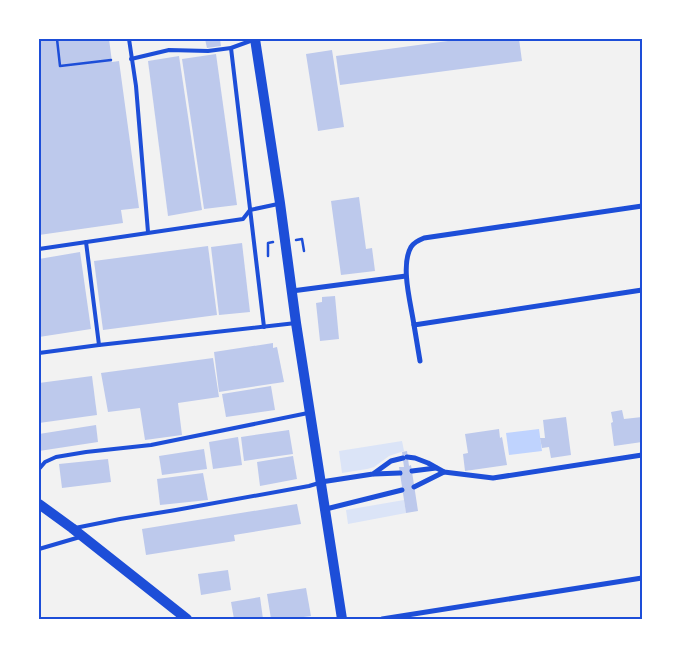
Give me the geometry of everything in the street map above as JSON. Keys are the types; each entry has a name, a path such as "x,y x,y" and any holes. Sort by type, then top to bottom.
{"main road":[{"path":"255,39 296,323 342,619"},
{"path":"39,506 83,536 187,619"}],"street":[{"path":"420,361 406,276 408,254 412,244 424,238 642,206"},
{"path":"292,291 406,276"},
{"path":"414,325 642,290"},
{"path":"373,474 391,460 405,457 421,460 444,472 493,478 642,455"},
{"path":"412,471 436,468"},
{"path":"414,487 444,472"},
{"path":"321,482 373,474 400,473"},
{"path":"326,509 402,490"},
{"path":"382,619 642,578"}],"lane":[{"path":"129,39 136,86 148,232"},
{"path":"131,58 169,50 208,51 230,48 255,39"},
{"path":"230,48 264,327"},
{"path":"39,249 242,219 250,210 280,203"},
{"path":"86,242 99,345"},
{"path":"39,353 296,323"},
{"path":"39,469 45,462 56,457 86,452 151,446 310,412"},
{"path":"72,528 309,486 321,482"},
{"path":"39,549 83,536"}],"path":[{"path":"57,39 60,66 111,60"},
{"path":"302,239 304,251"},
{"path":"268,243 268,256"}],"shaded area":[{"path":"402,441 404,451 389,456 374,467 342,473 339,451"},
{"path":"404,500 406,513 348,524 346,510"}],"water":[{"path":"539,429 542,451 509,455 506,433"}],"building":[{"path":"39,39 109,39 112,62 119,61 139,208 121,210 123,223 39,235"},
{"path":"205,39 220,39 221,46 207,48"},
{"path":"463,39 519,39 522,61 340,85 336,56"},
{"path":"332,50 344,127 318,131 306,54"},
{"path":"216,54 237,205 204,209 182,59"},
{"path":"179,56 202,210 168,216 148,61"},
{"path":"359,197 366,249 372,248 375,271 341,275 331,201"},
{"path":"242,243 250,312 219,315 211,247"},
{"path":"208,246 217,315 103,330 94,261"},
{"path":"80,252 91,329 39,337 39,259"},
{"path":"335,296 339,339 320,341 316,303 322,302 322,297"},
{"path":"273,343 273,348 277,347 284,382 219,392 214,352"},
{"path":"213,358 219,397 178,403 182,435 145,440 140,408 108,412 101,373"},
{"path":"92,376 97,415 39,423 39,383"},
{"path":"271,386 275,410 226,417 222,394"},
{"path":"622,410 624,419 642,417 642,442 614,446 611,412"},
{"path":"566,417 571,455 551,458 549,447 542,448 540,438 545,438 543,420"},
{"path":"96,425 98,442 39,451 39,434"},
{"path":"499,429 507,465 465,471 463,454 468,453 465,434"},
{"path":"289,430 293,454 244,461 241,437"},
{"path":"238,437 242,465 213,469 209,442"},
{"path":"204,449 207,469 162,475 159,456"},
{"path":"407,451 418,511 406,513 399,467 404,467 402,452"},
{"path":"293,456 297,479 260,486 257,462"},
{"path":"108,459 111,482 62,488 59,464"},
{"path":"203,473 208,500 160,505 157,479"},
{"path":"297,504 301,524 234,535 235,541 146,555 142,529"},
{"path":"228,570 231,590 201,595 198,574"},
{"path":"306,588 311,616 271,619 267,594"},
{"path":"260,597 263,619 234,619 231,602"}]}
